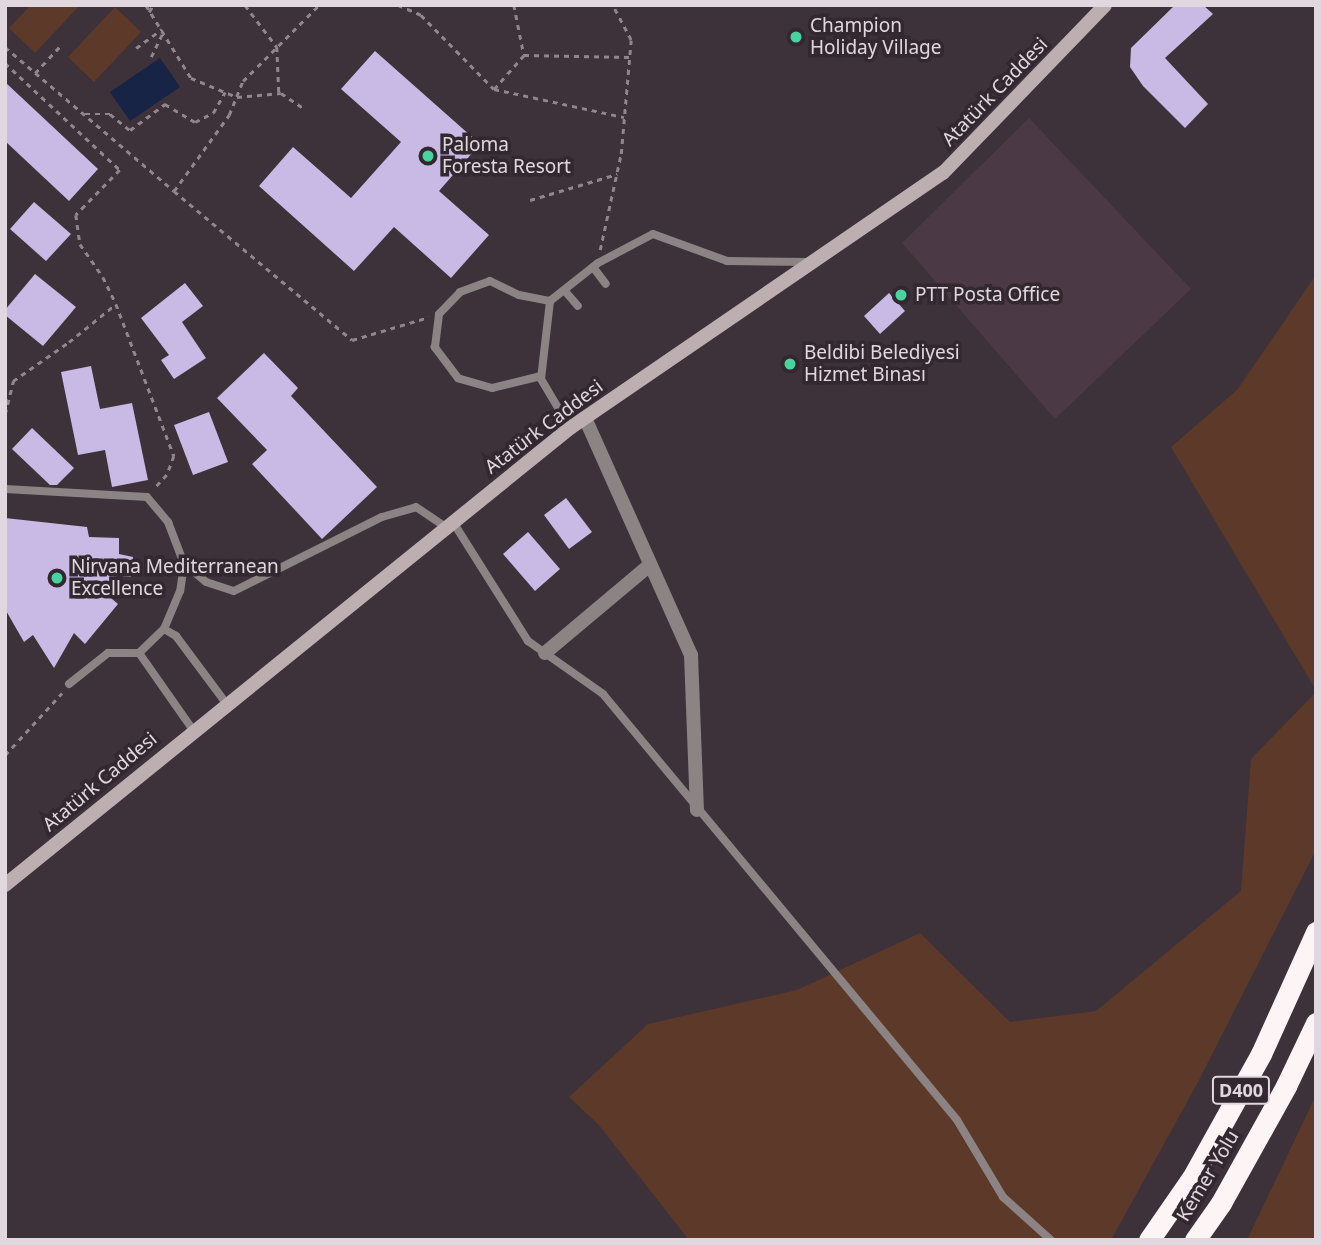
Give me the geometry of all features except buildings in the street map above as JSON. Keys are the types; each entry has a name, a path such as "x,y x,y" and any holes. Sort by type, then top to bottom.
{"highway":[{"name":"D400","path":"1149,1240 1192,1178 1255,1065 1316,932"},
{"name":"Kemer Yolu","path":"1195,1240 1221,1203 1316,1023"}],"street":[{"name":"Atatürk Caddesi","path":"5,885 226,703 570,428 943,173 1105,5"},
{"path":"585,418 691,655 697,810"},
{"path":"545,653 650,565"}],"lane":[{"path":"570,428 541,376 550,301 595,266 653,234 727,261 814,262"},
{"path":"595,266 606,284"},
{"path":"541,376 492,388 458,378 435,347 439,314 460,292 490,281 519,295 550,301"},
{"path":"564,289 578,306"},
{"path":"5,489 147,497 168,522 184,564 180,592 164,629 139,653 108,653 69,684"},
{"path":"184,564 206,582 234,591 382,517 416,508 449,524 528,641 603,694 957,1120 1003,1197 1051,1240"},
{"path":"164,629 176,636 226,703"},
{"path":"139,653 193,730"}],"path":[{"path":"146,5 191,78 237,97 279,93 303,108"},
{"path":"149,12 153,5"},
{"path":"245,5 277,47 279,93"},
{"path":"174,191 229,115 243,81 319,5"},
{"path":"398,5 421,15 494,89 624,117"},
{"path":"514,5 524,55"},
{"path":"595,266 617,174 631,40 612,5"},
{"path":"136,48 163,30"},
{"path":"151,57 163,30"},
{"path":"35,73 61,45"},
{"path":"5,47 352,340 439,314"},
{"path":"494,89 524,55 629,57"},
{"path":"5,63 120,170 76,215 79,244 103,277 116,304 174,456 167,475 147,497"},
{"path":"84,114 110,114 130,130 165,104 195,122 214,113 225,92"},
{"path":"530,200 617,174"},
{"path":"5,414 13,380 69,342 116,304"},
{"path":"5,755 69,684"}],"shaded area":[{"path":"31,5 80,5 35,53 9,28"},
{"path":"115,7 141,32 94,82 68,57"},
{"path":"1029,118 1191,289 1055,419 902,243"},
{"path":"1316,275 1316,690 1171,447 1237,390"},
{"path":"1316,692 1316,850 1197,1084 1111,1240 689,1240 598,1124 569,1097 648,1024 797,990 920,933 1010,1022 1096,1011 1241,891 1251,759"},
{"path":"1316,1095 1316,1240 1247,1240 1309,1110"}],"water":[{"path":"160,58 180,87 130,121 110,92"}],"place":[{"name":"Champion Holiday Village","path":"796,37"},
{"name":"Paloma Foresta Resort","path":"428,156"},
{"name":"PTT Posta Office","path":"901,295"},
{"name":"Beldibi Belediyesi Hizmet Binası","path":"790,364"},
{"name":"Nirvana Mediterranean Excellence","path":"57,578"}]}
